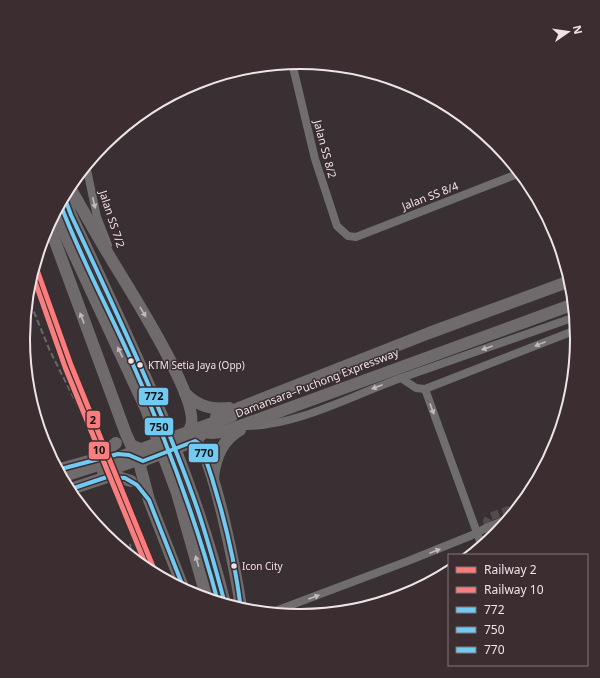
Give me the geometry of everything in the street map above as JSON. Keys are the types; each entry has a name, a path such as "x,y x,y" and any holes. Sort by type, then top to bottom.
{"highway":[{"path":"73,193 158,336 185,393 191,424 203,432 219,434 568,306"},
{"path":"67,203 160,409 184,469 205,534 222,598"},
{"path":"58,220 146,409 177,493 205,591"},
{"path":"52,235 121,420 131,445 139,458 148,500"},
{"path":"63,468 123,453 139,458 195,442 214,419 239,407 429,333 564,283"},
{"name":"Damansara–Puchong Expressway","path":"71,482 126,464 518,311 566,289"},
{"name":"Damansara–Puchong Expressway","path":"66,475 98,466 518,311 567,299"},
{"path":"185,393 194,402 210,408 239,407"},
{"path":"213,479 214,465 224,444 234,434 264,418"},
{"path":"94,460 116,443 121,420"},
{"path":"75,488 128,469 139,458 191,424"},
{"path":"195,442 201,445 213,479 228,535 240,602"},
{"path":"104,478 125,478 142,490 148,500 180,581"}],"street":[{"name":"Jalan SS 8/2","path":"293,69 314,159 337,226 348,236"},
{"name":"Jalan SS 7/2","path":"88,173 97,216 108,246 123,278"},
{"name":"Jalan SS 8/4","path":"348,236 356,237 514,175"},
{"path":"248,426 267,426 296,418 401,378 569,319"},
{"path":"401,378 416,388 425,389 570,332"},
{"path":"425,389 480,540"},
{"path":"283,608 450,545 497,523"}],"tunnel":[{"path":"491,530 487,521 489,517 508,510"}],"railway":[{"path":"32,307 50,351 92,434 138,555"},
{"path":"130,544 131,549"}],"rail line":[{"name":"2","path":"38,273 71,365 152,564"},
{"name":"10","path":"36,283 65,367 143,558"}],"transit line":[{"name":"772","path":"67,203 167,429 195,502 223,598"},
{"name":"750","path":"63,210 76,243 131,360 156,419 190,510 216,596"},
{"name":"770","path":"63,468 118,454 129,455 143,461 195,441 201,445 226,526 240,602"},
{"name":"770","path":"75,488 107,477 125,478 137,485 149,500 181,581"}],"place":[{"name":"KTM Setia Jaya (Opp)","path":"140,365"},
{"name":"Icon City","path":"234,566"}]}
